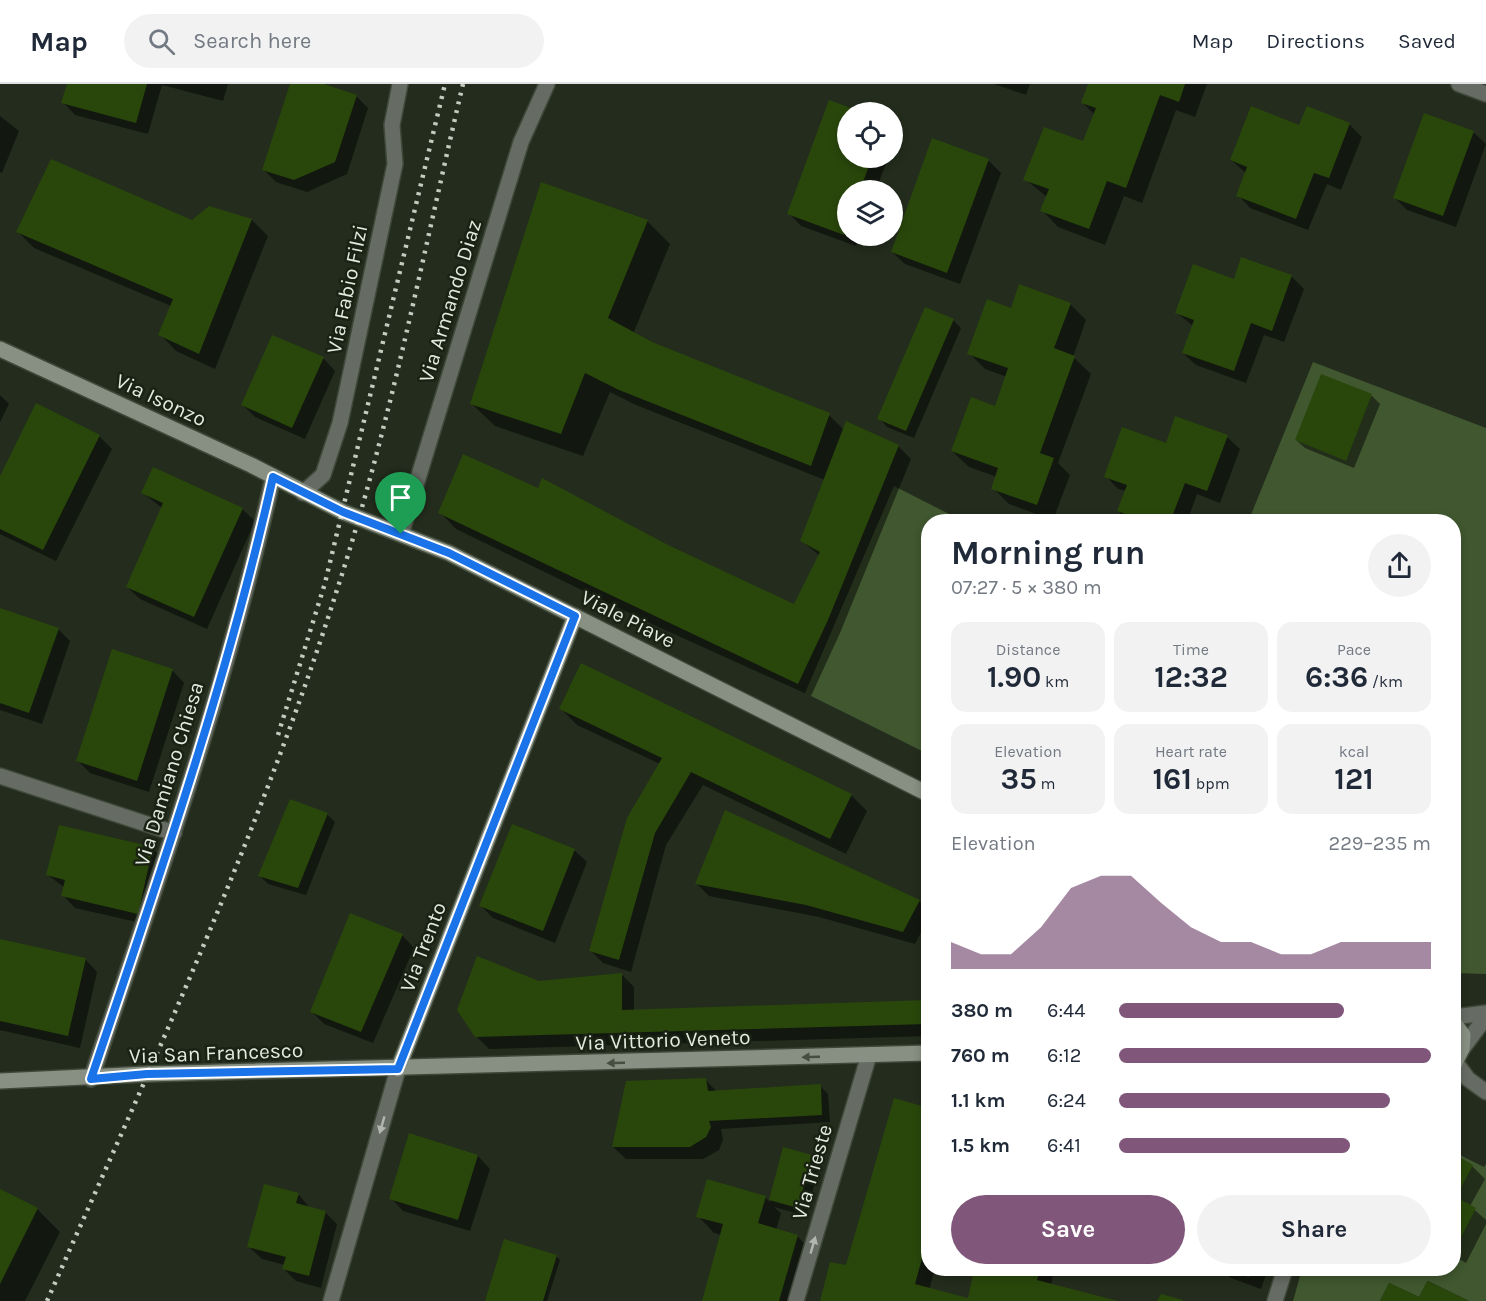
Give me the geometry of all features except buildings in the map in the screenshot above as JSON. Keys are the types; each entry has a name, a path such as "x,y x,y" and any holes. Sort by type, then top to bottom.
{"street":[{"name":"Via Fabio Filzi","path":"303,494 323,475 340,423 395,164 392,125 400,84"},
{"name":"Via Armando Diaz","path":"401,534 521,142 547,84"},
{"path":"1459,84 1486,94"},
{"name":"Via Isonzo","path":"0,349 273,477 303,494"},
{"name":"Via Damiano Chiesa","path":"91,1079 174,833 250,581 273,477"},
{"name":"Viale Piave","path":"303,494 449,553 921,790"},
{"name":"Via Trento","path":"331,1301 398,1069 575,616"},
{"path":"0,776 174,833"},
{"path":"1461,1017 1486,1015"},
{"path":"1462,1049 1486,1015"},
{"path":"1461,1034 1462,1049"},
{"name":"Via Vittorio Veneto","path":"398,1069 921,1053"},
{"name":"Via Trieste","path":"796,1301 869,1055"},
{"name":"Via San Francesco","path":"0,1081 91,1079 147,1074 398,1069"},
{"path":"1461,1071 1486,1092"},
{"path":"1275,1301 1283,1276"}],"green space":[{"path":"1313,362 1486,428 1486,974 1461,973 1461,514 1251,514"},
{"path":"894,486 949,514 921,514 921,751 805,693"},
{"path":"1461,1156 1484,1167 1486,1164 1486,1301 1469,1301 1428,1281 1419,1297 1389,1283 1380,1301 1293,1301 1300,1276 1461,1276"}],"railway":[{"path":"278,735 325,583 445,84"},
{"path":"47,1301 201,951 238,862 306,684 336,593 373,467 405,340 463,84"}],"route":[{"path":"273,477 343,512 401,534 449,553 575,616 398,1069 147,1074 91,1079 174,833 250,581 273,477"}]}
